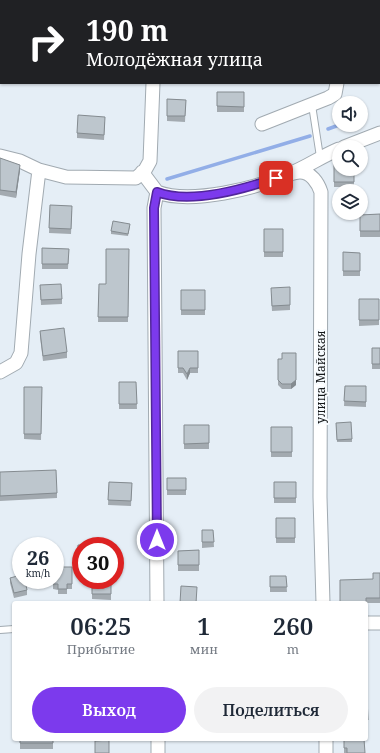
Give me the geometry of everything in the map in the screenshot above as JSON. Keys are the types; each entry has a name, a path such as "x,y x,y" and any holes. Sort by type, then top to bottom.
{"street":[{"path":"0,156 20,161 39,170 66,177 136,178 146,170 151,153 153,84"},
{"path":"262,124 332,96 336,91 337,84"},
{"path":"362,140 380,133"},
{"path":"142,172 157,192 170,196 220,194 242,190 290,174 332,152"},
{"path":"0,372 16,364 21,353 29,254 39,170"},
{"name":"улица Майская","path":"290,174 300,172 309,176 315,180 321,192 320,497 322,601"},
{"path":"157,192 154,208 157,601"},
{"path":"368,623 380,623"},
{"path":"158,741 158,753"},
{"path":"326,741 326,753"}],"lane":[{"path":"312,105 320,157"},
{"path":"0,630 12,629"}],"building":[{"path":"217,92 244,92 244,107 217,106"},
{"path":"167,99 186,100 185,116 167,116"},
{"path":"78,115 105,117 104,135 77,133"},
{"path":"0,158 20,165 16,192 0,190"},
{"path":"334,176 354,176 354,182 334,182"},
{"path":"50,205 72,206 71,229 49,228"},
{"path":"380,214 380,231 360,231 360,220 368,220 368,215"},
{"path":"113,221 130,224 128,234 111,231"},
{"path":"264,229 283,229 283,252 264,252"},
{"path":"42,248 69,249 68,264 42,264"},
{"path":"106,249 129,249 128,317 98,317 99,284 106,284"},
{"path":"343,252 360,253 360,271 343,271"},
{"path":"61,284 62,299 41,300 40,285"},
{"path":"290,287 290,305 272,306 271,288"},
{"path":"181,290 205,290 205,310 181,310"},
{"path":"359,299 379,299 379,320 359,320"},
{"path":"64,328 67,352 43,356 40,331"},
{"path":"372,348 380,348 380,364 372,364"},
{"path":"178,351 198,351 198,368 190,368 187,374 183,368 178,368"},
{"path":"282,353 296,353 296,380 291,384 282,384 278,380 278,359 282,359"},
{"path":"119,382 136,382 137,404 119,404"},
{"path":"345,386 366,386 366,402 344,401"},
{"path":"24,387 42,387 41,434 24,434"},
{"path":"351,422 352,439 337,440 336,423"},
{"path":"184,425 209,425 209,443 184,444"},
{"path":"271,427 292,427 292,452 271,452"},
{"path":"56,470 57,493 0,496 0,472"},
{"path":"167,478 186,478 186,490 167,490"},
{"path":"109,482 132,483 131,501 108,500"},
{"path":"274,482 296,482 296,498 274,498"},
{"path":"276,518 295,518 295,538 276,538"},
{"path":"202,530 213,530 214,542 202,542"},
{"path":"199,550 199,565 178,565 178,551"},
{"path":"64,567 72,567 72,584 67,584 67,589 64,589"},
{"path":"373,573 380,573 380,598 366,598 366,601 340,601 340,580 373,579"},
{"path":"270,576 286,576 287,587 270,587"},
{"path":"181,586 197,587 196,601 180,601"},
{"path":"13,589 27,589 27,590 14,593"},
{"path":"92,589 111,589 111,594 92,594"},
{"path":"20,741 53,741 53,743 20,743"},
{"path":"95,741 109,741 109,753 95,753"},
{"path":"344,741 364,741 365,753 347,753 347,748 344,748"}],"waterway":[{"path":"328,129 332,128"},
{"path":"167,179 310,136"}],"route":[{"path":"157,540 154,286 154,208 157,192 170,196 220,194 242,190 276,178"}]}
